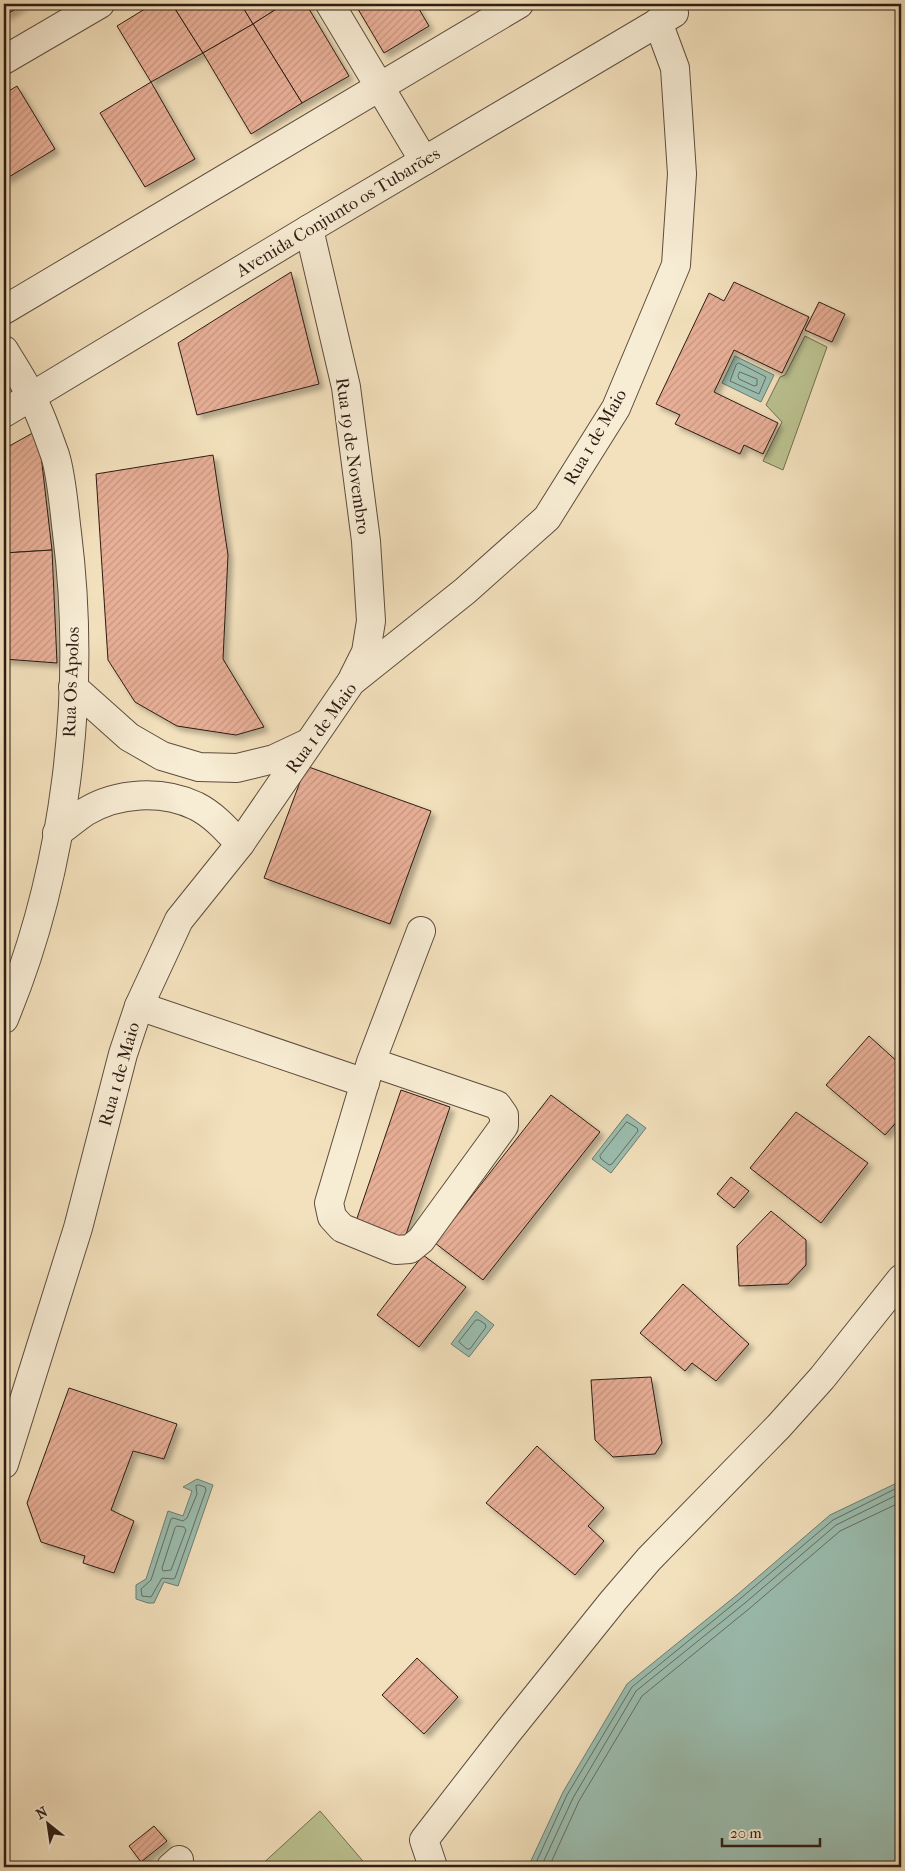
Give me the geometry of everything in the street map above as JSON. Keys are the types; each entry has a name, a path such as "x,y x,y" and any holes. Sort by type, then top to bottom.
{"street":[{"path":"4,60 100,4"},
{"path":"330,4 378,88 424,161"},
{"path":"4,310 520,4"},
{"name":"Avenida Conjunto os Tubarões","path":"4,413 666,17"},
{"name":"Rua 1 de Maio","path":"4,1464 78,1228 123,1054 139,1006 179,920 240,844 351,682 465,591 547,518 616,408 676,265 682,174 675,68 666,17"},
{"name":"Rua 19 de Novembro","path":"309,229 346,387 366,541 371,621 366,652 351,682"},
{"name":"Rua Os Apolos","path":"4,350 32,397 56,457 63,503 72,595 73,687 70,736 57,833 28,953 4,1019"},
{"path":"73,687 129,737 162,756 199,766 237,768 274,759 309,742"},
{"path":"57,833 86,811 113,800 141,795 170,797 197,806 221,823 240,844"},
{"path":"139,1006 368,1073 497,1105 504,1115 504,1126 420,1240 410,1249 396,1250 342,1228 332,1217 329,1203 368,1073 421,931"},
{"path":"433,1867 424,1840 506,1733 649,1559 780,1426 822,1378 901,1279"}],"green space":[{"path":"805,336 827,347 783,470 763,461 782,422 766,405 780,377 785,375"},
{"path":"320,1811 368,1867 259,1867"}],"water":[{"path":"735,356 774,375 761,402 722,383"},
{"path":"627,1114 646,1128 611,1173 592,1159"},
{"path":"476,1311 494,1325 469,1357 451,1344"},
{"path":"197,1479 213,1485 178,1586 164,1582 154,1603 136,1599 136,1585 146,1579 168,1511 183,1516 192,1491 183,1487"},
{"path":"901,1481 901,1867 528,1867 563,1792 627,1684 738,1594 830,1515"}],"building":[{"path":"4,4 24,4 4,16"},
{"path":"153,4 172,4 203,53 151,82 117,26"},
{"path":"172,4 241,4 253,24 203,53"},
{"path":"241,4 284,4 253,24"},
{"path":"284,4 306,4 349,76 302,103 253,24"},
{"path":"355,4 416,4 429,26 384,53"},
{"path":"253,24 302,103 251,134 203,53"},
{"path":"151,82 195,159 145,187 100,113"},
{"path":"17,86 55,149 4,180 4,94"},
{"path":"291,272 319,384 197,415 178,343"},
{"path":"734,282 809,317 782,373 734,350 714,392 778,423 763,454 744,445 740,454 675,424 680,415 656,404 709,293 724,301"},
{"path":"819,302 845,314 832,342 805,330"},
{"path":"38,430 52,550 4,553 4,449"},
{"path":"213,455 228,555 223,659 264,727 236,735 177,726 135,702 108,660 96,474"},
{"path":"52,550 57,663 4,659 4,553"},
{"path":"306,766 431,811 390,924 264,878"},
{"path":"869,1036 901,1065 901,1117 885,1135 826,1085"},
{"path":"401,1090 450,1107 403,1243 354,1227"},
{"path":"551,1095 600,1132 483,1280 435,1243"},
{"path":"796,1112 868,1163 821,1223 750,1168"},
{"path":"731,1177 749,1191 734,1208 717,1194"},
{"path":"771,1211 806,1240 806,1265 788,1284 739,1286 737,1246"},
{"path":"423,1255 466,1287 419,1347 377,1315"},
{"path":"683,1284 749,1344 716,1381 692,1363 685,1371 640,1333"},
{"path":"651,1377 662,1443 655,1454 613,1457 595,1440 591,1380"},
{"path":"69,1388 177,1424 164,1459 133,1451 111,1510 134,1521 114,1573 83,1563 85,1556 41,1542 27,1503"},
{"path":"537,1446 604,1508 588,1526 604,1541 575,1575 486,1503"},
{"path":"417,1658 458,1697 424,1734 382,1695"},
{"path":"154,1826 167,1841 141,1862 129,1846"}]}
